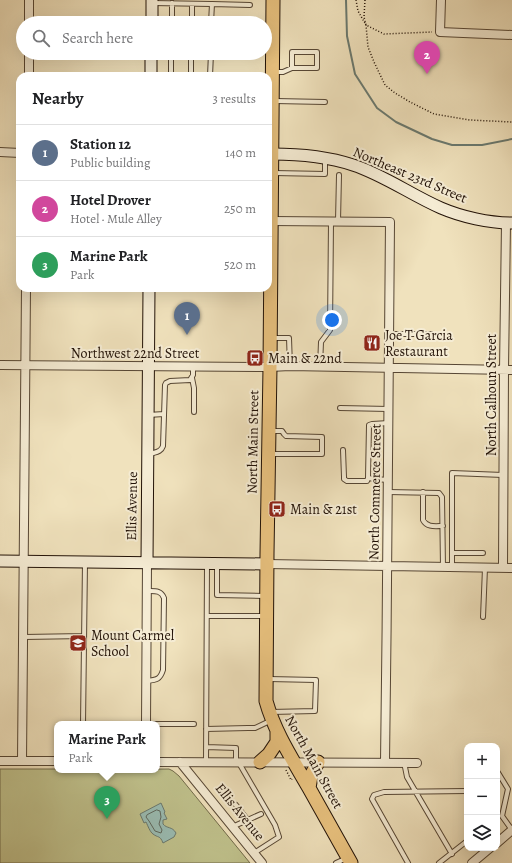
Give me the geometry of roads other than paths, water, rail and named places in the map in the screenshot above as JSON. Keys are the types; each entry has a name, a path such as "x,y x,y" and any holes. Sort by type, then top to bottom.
{"main road":[{"name":"North Main Street","path":"272,88 273,0"},
{"name":"North Main Street","path":"270,292 266,701 288,765 309,788 345,861"},
{"path":"260,762 269,754 277,742 272,721"},
{"path":"309,788 311,776 318,762"}],"street":[{"path":"29,16 30,0"},
{"path":"441,0 440,32 512,35"},
{"path":"152,2 152,16"},
{"path":"29,60 29,72"},
{"path":"151,60 151,72"},
{"path":"0,152 16,153"},
{"name":"Northeast 23rd Street","path":"272,154 325,158 353,165 381,177 441,208 473,218 509,223"},
{"path":"272,221 334,222"},
{"name":"North Commerce Street","path":"334,222 390,222 390,368 385,762"},
{"name":"North Calhoun Street","path":"508,568 504,475 508,370 509,223"},
{"path":"22,761 26,292"},
{"name":"Ellis Avenue","path":"146,721 149,292"},
{"name":"Northwest 22nd Street","path":"0,365 290,366 508,370"},
{"path":"0,560 508,568"},
{"path":"0,761 54,761"},
{"path":"160,762 260,762 288,765 318,762 417,763"},
{"name":"Ellis Avenue","path":"180,762 262,863"},
{"path":"500,840 512,830"},
{"path":"472,863 486,851"}],"lane":[{"path":"152,2 250,5"},
{"path":"172,3 172,16"},
{"path":"192,4 192,16"},
{"path":"211,16 212,4"},
{"path":"273,72 283,72 292,68 317,68 317,52 292,52 292,68"},
{"path":"171,60 171,72"},
{"path":"191,60 191,72"},
{"path":"210,60 210,72"},
{"path":"272,105 325,102"},
{"path":"272,173 325,174 325,158"},
{"path":"320,367 321,342 330,330 334,222 338,175"},
{"path":"390,334 432,334"},
{"path":"270,338 289,338 290,366"},
{"path":"193,366 192,378 194,388 194,412"},
{"path":"148,455 158,452 163,446 166,383 170,381 186,381 192,378"},
{"path":"340,408 389,409"},
{"path":"148,415 164,414"},
{"path":"368,478 369,425 389,423"},
{"path":"268,454 322,454 322,437 286,436 282,431 269,431"},
{"path":"343,450 344,479 347,481 367,481 368,478 388,480"},
{"path":"448,567 452,553 452,473 504,475"},
{"path":"388,492 439,493 442,497 443,526 448,567"},
{"path":"423,492 424,523 431,526 443,526"},
{"path":"452,553 483,553"},
{"path":"83,721 85,562"},
{"path":"212,564 217,595 267,596"},
{"path":"206,762 207,616 212,564"},
{"path":"483,617 486,567"},
{"path":"146,591 159,592 164,598 163,670 159,678 156,680 146,681"},
{"path":"207,616 267,616"},
{"path":"24,637 84,636"},
{"path":"206,729 255,728 272,721 315,711 316,680 266,679"},
{"path":"160,724 194,724"},
{"path":"206,748 236,748 237,762 280,837 253,853"},
{"path":"404,762 407,777 452,854"},
{"path":"500,776 508,789 502,816 512,830"},
{"path":"408,863 372,799 374,795 384,792 464,791"},
{"path":"236,805 247,819"},
{"path":"232,827 260,814"},
{"path":"439,863 464,844"}],"water":[{"path":"161,803 167,819 163,820 163,824 166,827 173,829 176,833 174,837 163,843 160,838 151,832 146,822 144,823 140,814"}],"waterway":[{"path":"346,0 347,36 355,74 377,108 396,122 432,139 452,145 482,145 512,139"}],"place":[{"name":"Hotel Drover","path":"427,74"},
{"name":"Station 12","path":"187,335"},
{"name":"Joe T Garcia Restaurant","path":"372,343"},
{"name":"Main & 22nd","path":"255,358"},
{"name":"Main & 21st","path":"277,509"},
{"name":"Mount Carmel School","path":"78,643"},
{"name":"Marine Park","path":"107,819"}]}
